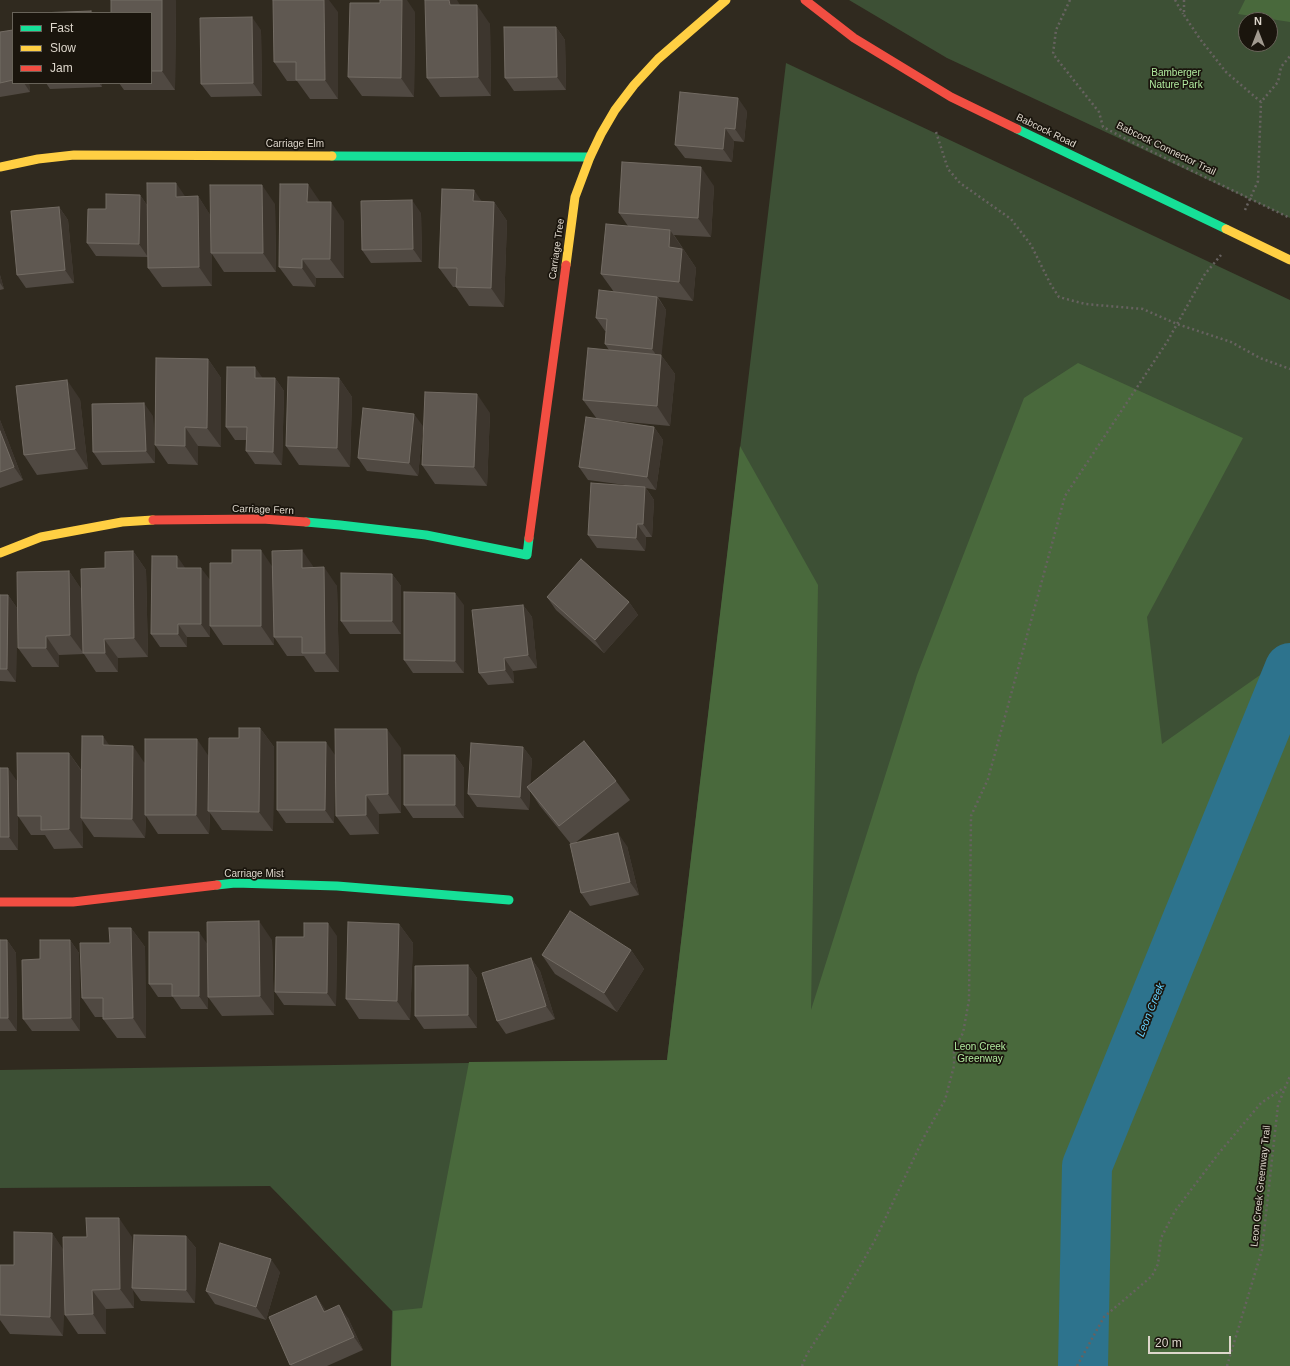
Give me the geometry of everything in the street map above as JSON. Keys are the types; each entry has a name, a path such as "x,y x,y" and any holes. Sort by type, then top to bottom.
{"street":[{"name":"Carriage Tree","path":"527,555 574,198 590,157 614,110 658,59 726,0"},
{"name":"Babcock Road","path":"806,0 854,38 951,97 1290,260"},
{"name":"Carriage Elm","path":"0,167 38,159 74,155 590,157"},
{"name":"Carriage Fern","path":"0,553 41,537 122,522 148,520 262,519 340,524 426,535 527,555"},
{"name":"Carriage Mist","path":"0,902 73,902 235,884 337,886 509,900"}],"path":[{"name":"Babcock Connector Trail","path":"1070,0 1056,30 1053,54 1099,112 1103,127 1290,218"},
{"path":"1175,0 1200,39 1226,72 1261,102"},
{"path":"1184,0 1184,15"},
{"path":"1242,217 1258,181 1261,102 1278,82 1281,68 1290,56"},
{"path":"936,132 948,169 960,183 1011,219 1031,245 1051,285 1059,297 1085,304 1143,309 1177,324 1231,342 1260,358 1290,369"},
{"path":"802,1366 807,1354 831,1317 875,1240 924,1137 945,1100 954,1066 954,1050 963,1033 969,1000 971,816 988,779 1066,496 1167,342 1205,274 1224,251"},
{"name":"Leon Creek Greenway Trail","path":"1227,1366 1262,1250 1278,1105 1290,1076"},
{"path":"1077,1366 1104,1317 1152,1276 1158,1264 1161,1238 1176,1210 1184,1199 1219,1153 1261,1103 1286,1087"}],"green space":[{"name":"Bamberger Nature Park","path":"849,0 1290,0 1290,218 947,58"},
{"path":"1245,0 1290,0 1290,22 1278,20 1278,12 1239,12"},
{"name":"Leon Creek Greenway","path":"786,63 1290,300 1290,1366 391,1366 392,1311 270,1186 0,1188 0,1070 667,1060"},
{"name":"Leon Creek Greenway","path":"1078,363 1243,438 1147,617 1162,744 1290,654 1290,1366 391,1366 393,1311 422,1308 469,1062 667,1060 740,446 818,585 811,1010 917,675 1024,398"}],"building":[{"path":"111,0 162,0 162,71 152,71 152,12 111,12"},
{"path":"273,0 324,0 325,80 296,80 296,62 274,62"},
{"path":"380,0 402,0 401,78 348,77 350,3 380,3"},
{"path":"425,0 449,0 450,5 477,5 478,77 427,78"},
{"path":"91,11 91,12 64,12"},
{"path":"252,17 253,83 201,84 200,18"},
{"path":"504,27 556,27 557,77 505,78"},
{"path":"12,30 12,80 0,83 0,32"},
{"path":"680,92 738,98 735,129 725,128 723,149 675,145"},
{"path":"622,162 701,167 698,218 619,213"},
{"path":"147,183 176,183 176,197 198,196 199,267 148,268"},
{"path":"280,184 308,184 307,202 331,202 330,259 302,259 302,268 279,267"},
{"path":"210,185 262,185 263,253 211,253"},
{"path":"442,189 474,190 473,201 494,202 491,288 456,287 457,268 439,268"},
{"path":"106,194 140,195 139,244 87,243 88,209 106,209"},
{"path":"412,200 413,249 362,250 361,201"},
{"path":"59,207 65,270 17,275 11,211"},
{"path":"606,224 670,230 669,247 682,249 679,282 601,274"},
{"path":"599,290 657,297 652,349 605,344 607,319 596,318"},
{"path":"588,348 661,355 657,406 583,400"},
{"path":"156,358 208,359 207,428 185,427 185,446 155,445"},
{"path":"227,367 255,367 255,378 275,378 273,452 246,451 247,427 226,427"},
{"path":"288,377 339,378 337,448 286,446"},
{"path":"67,380 75,449 24,455 16,386"},
{"path":"425,392 477,394 474,467 422,465"},
{"path":"144,403 146,451 93,452 92,404"},
{"path":"363,408 414,414 409,463 358,458"},
{"path":"586,417 654,427 647,477 579,467"},
{"path":"0,431 14,467 0,472"},
{"path":"591,483 645,487 643,524 637,524 636,538 588,535"},
{"path":"232,550 261,550 261,626 210,626 210,563 232,563"},
{"path":"302,550 302,568 324,567 325,653 302,653 302,637 274,637 272,551"},
{"path":"133,551 134,638 104,639 105,653 83,653 81,569 105,568 105,552"},
{"path":"152,556 177,556 177,568 201,568 201,624 178,624 178,634 151,634"},
{"path":"581,559 629,602 595,640 547,597"},
{"path":"69,571 70,635 46,636 46,648 18,648 17,572"},
{"path":"341,573 392,574 392,621 341,621"},
{"path":"404,592 455,593 455,661 404,660"},
{"path":"0,595 8,595 7,669 0,669"},
{"path":"523,605 528,655 504,658 505,670 479,673 472,610"},
{"path":"239,728 260,728 259,812 208,811 209,738 239,738"},
{"path":"335,729 387,729 388,794 366,795 366,815 336,816"},
{"path":"82,736 103,736 103,745 133,746 132,819 81,818"},
{"path":"145,739 197,739 196,815 145,815"},
{"path":"584,741 616,781 559,826 527,787"},
{"path":"277,742 326,742 325,810 277,810"},
{"path":"471,743 523,747 520,797 468,794"},
{"path":"17,753 69,753 69,829 41,830 41,816 18,816"},
{"path":"404,755 455,755 455,805 404,805"},
{"path":"0,768 8,768 9,837 0,837"},
{"path":"618,833 630,882 581,893 570,844"},
{"path":"570,911 631,950 604,993 542,955"},
{"path":"259,921 260,996 208,997 207,922"},
{"path":"348,922 399,924 397,1001 346,999"},
{"path":"304,923 328,923 327,993 275,992 276,937 304,937"},
{"path":"109,928 131,928 133,1018 103,1019 103,998 82,998 80,943 110,943"},
{"path":"149,932 199,932 199,996 172,996 172,984 149,984"},
{"path":"0,940 7,940 8,1018 0,1018"},
{"path":"40,940 70,940 71,1018 23,1019 22,960 40,959"},
{"path":"531,958 546,1006 497,1021 482,973"},
{"path":"468,965 468,1015 415,1016 415,966"},
{"path":"86,1218 119,1218 120,1289 92,1290 93,1314 65,1315 63,1237 87,1237"},
{"path":"14,1232 52,1233 50,1317 0,1315 0,1265 14,1265"},
{"path":"134,1235 186,1236 186,1290 132,1288"},
{"path":"220,1243 271,1259 256,1307 206,1291"},
{"path":"316,1296 324,1312 339,1305 354,1337 290,1365 269,1317"}],"waterway":[{"name":"Leon Creek","path":"1083,1366 1087,1166 1290,668"}],"traffic: fast":[{"path":"1017,129 1226,229"},
{"path":"332,156 590,157"},
{"path":"306,522 426,535 527,555 529,538"},
{"path":"217,885 235,883 337,886 509,900"}],"traffic: slow":[{"path":"566,265 575,197 590,157 615,110 634,85 658,59 726,0"},
{"path":"0,167 38,159 74,155 332,156"},
{"path":"1226,229 1290,260"},
{"path":"0,553 41,537 122,522 153,520"}],"traffic: jam":[{"path":"805,0 854,38 951,97 1017,129"},
{"path":"529,538 566,265"},
{"path":"153,520 262,519 306,522"},
{"path":"0,902 73,902 217,885"}]}
